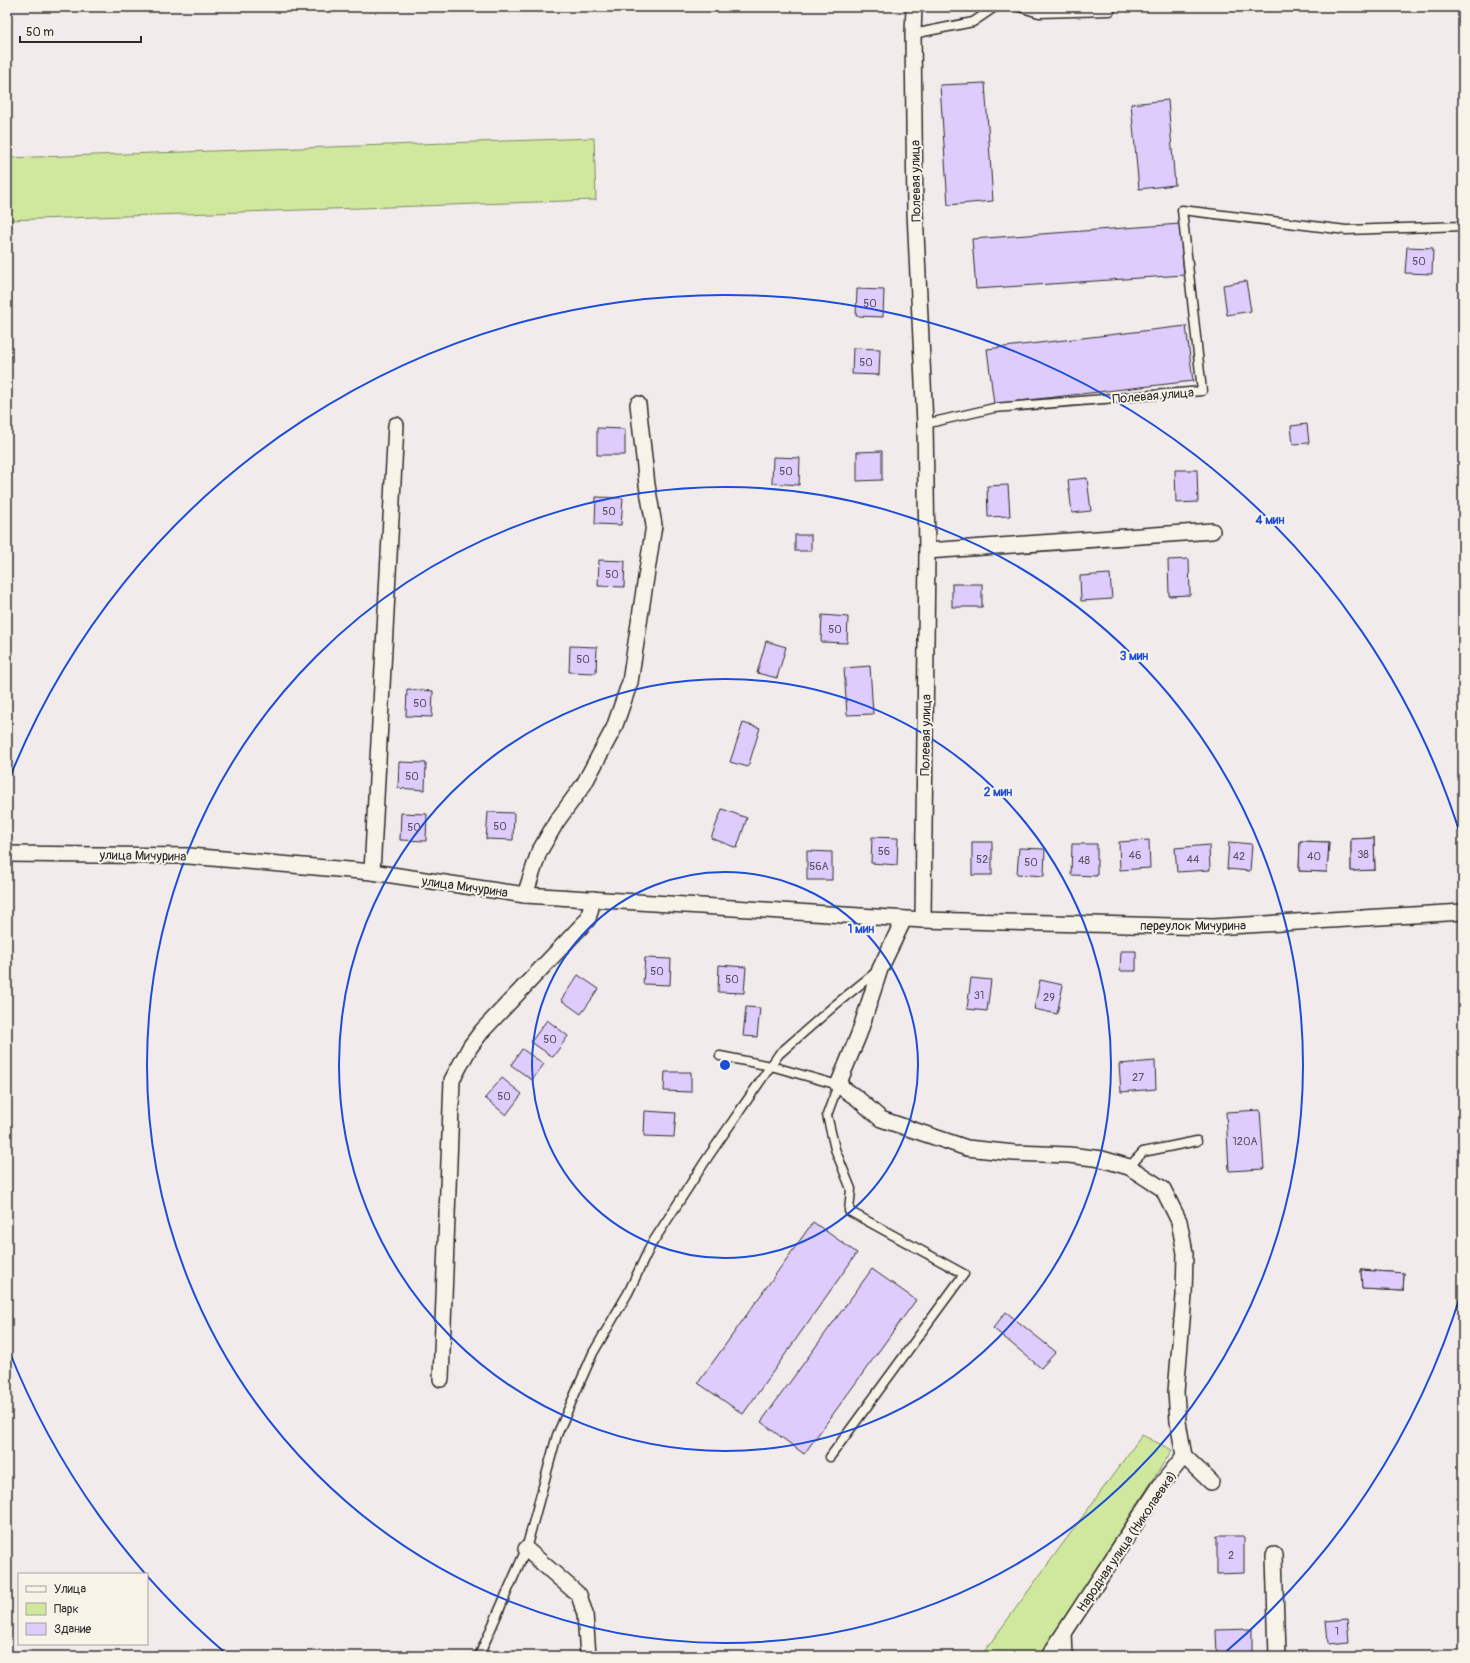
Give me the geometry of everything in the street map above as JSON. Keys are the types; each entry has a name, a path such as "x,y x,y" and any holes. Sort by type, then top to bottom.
{"street":[{"name":"Полевая улица","path":"914,7 915,212 925,424 927,551 923,920"},
{"path":"525,895 539,852 557,821 584,784 611,734 630,682 654,524 647,485 638,404"},
{"path":"372,872 396,425"},
{"path":"927,551 1212,531"},
{"name":"улица Мичурина","path":"7,854 189,856 372,872 525,895 923,920"},
{"path":"441,1379 452,1080 470,1047 482,1031 588,920 593,899"},
{"name":"переулок Мичурина","path":"923,920 1213,927 1463,912"},
{"path":"904,919 880,969 859,1034 838,1085 857,1098 881,1119 967,1148 1014,1153 1069,1155 1102,1159 1129,1167 1163,1189 1179,1221 1186,1253 1176,1392 1178,1422 1184,1456 1211,1482"},
{"name":"Народная улица (Николаевка)","path":"1049,1656 1160,1486 1184,1456"},
{"path":"526,1549 579,1595 585,1614 588,1656"},
{"path":"1274,1555 1278,1656"},
{"path":"1064,1634 1065,1656"}],"lane":[{"path":"913,34 973,22 995,7"},
{"path":"1018,7 1039,13 1110,11"},
{"name":"Полевая улица","path":"925,424 994,408 1202,391 1182,210 1346,230 1463,226"},
{"path":"479,1656 526,1549 557,1435 593,1353 628,1293 651,1245 708,1157 771,1066 785,1049 835,1005 880,969"},
{"path":"720,1056 771,1066 838,1085 827,1115 836,1149 851,1189 849,1211 964,1274 830,1458"},
{"path":"1129,1167 1143,1152 1197,1142"}],"green space":[{"path":"594,138 596,200 7,220 7,158"},
{"path":"1142,1435 1172,1450 1040,1656 981,1656"}],"building":[{"path":"985,83 993,201 948,205 940,85"},
{"path":"1168,100 1175,185 1139,189 1131,104"},
{"path":"1180,224 1184,275 976,289 972,239"},
{"path":"1407,247 1433,248 1432,274 1405,273"},
{"path":"1246,281 1251,311 1227,315 1223,285"},
{"path":"857,289 884,290 883,317 856,316"},
{"path":"1186,326 1193,381 994,404 987,349"},
{"path":"853,348 880,349 879,375 852,374"},
{"path":"1307,424 1309,443 1293,444 1291,426"},
{"path":"597,428 625,429 625,455 597,455"},
{"path":"882,451 882,480 857,481 857,452"},
{"path":"773,457 800,458 799,485 772,483"},
{"path":"1175,470 1197,470 1198,502 1176,503"},
{"path":"1087,478 1091,511 1072,513 1068,480"},
{"path":"1008,485 1010,516 988,517 987,486"},
{"path":"596,497 623,498 621,525 595,524"},
{"path":"795,535 811,535 811,551 795,551"},
{"path":"1189,559 1190,595 1169,596 1168,560"},
{"path":"599,560 625,561 624,587 598,586"},
{"path":"1110,574 1112,599 1081,601 1080,576"},
{"path":"952,584 982,584 982,607 952,607"},
{"path":"822,615 848,617 847,643 821,642"},
{"path":"766,641 786,647 777,678 757,673"},
{"path":"570,646 597,647 596,673 569,672"},
{"path":"870,666 873,714 847,715 844,668"},
{"path":"407,689 433,691 432,717 406,716"},
{"path":"743,723 760,728 748,767 730,762"},
{"path":"399,762 426,763 425,790 398,788"},
{"path":"722,809 747,818 737,848 711,838"},
{"path":"488,812 514,813 513,840 486,839"},
{"path":"401,813 427,814 426,841 400,840"},
{"path":"872,837 898,838 897,865 871,863"},
{"path":"1374,838 1375,870 1351,871 1351,839"},
{"path":"1374,838 1375,870 1351,871 1351,839"},
{"path":"1149,840 1150,868 1120,870 1119,842"},
{"path":"1300,841 1329,842 1327,872 1299,871"},
{"path":"1300,841 1329,842 1327,872 1299,871"},
{"path":"972,842 992,842 992,875 972,875"},
{"path":"1229,842 1252,844 1250,871 1227,869"},
{"path":"1072,844 1097,844 1097,876 1071,875"},
{"path":"1209,845 1210,870 1177,872 1175,848"},
{"path":"1019,848 1045,849 1044,876 1017,874"},
{"path":"807,851 832,852 832,880 807,880"},
{"path":"1121,951 1136,951 1136,971 1120,971"},
{"path":"645,958 671,959 670,985 643,984"},
{"path":"719,965 746,967 744,993 718,992"},
{"path":"578,975 599,989 581,1014 561,1000"},
{"path":"971,978 991,980 987,1011 967,1009"},
{"path":"1040,980 1063,985 1057,1014 1034,1009"},
{"path":"746,1007 760,1008 757,1037 743,1036"},
{"path":"547,1020 568,1036 553,1057 531,1042"},
{"path":"522,1049 544,1064 532,1080 511,1065"},
{"path":"1155,1061 1156,1089 1121,1092 1119,1064"},
{"path":"665,1072 691,1072 691,1092 664,1091"},
{"path":"502,1078 522,1094 506,1115 485,1098"},
{"path":"1260,1110 1264,1169 1229,1171 1226,1112"},
{"path":"645,1111 676,1113 674,1137 644,1136"},
{"path":"813,1222 857,1253 743,1414 698,1383"},
{"path":"872,1269 916,1300 804,1454 761,1422"},
{"path":"1361,1270 1404,1273 1403,1291 1362,1289"},
{"path":"1361,1270 1404,1273 1403,1291 1362,1289"},
{"path":"1006,1312 1056,1352 1041,1368 993,1328"},
{"path":"1217,1536 1244,1536 1244,1573 1217,1574"},
{"path":"1347,1619 1349,1641 1328,1643 1326,1621"},
{"path":"1252,1629 1252,1656 1217,1656 1216,1630"},
{"path":"760,1652 785,1653 785,1656 760,1656"}]}
